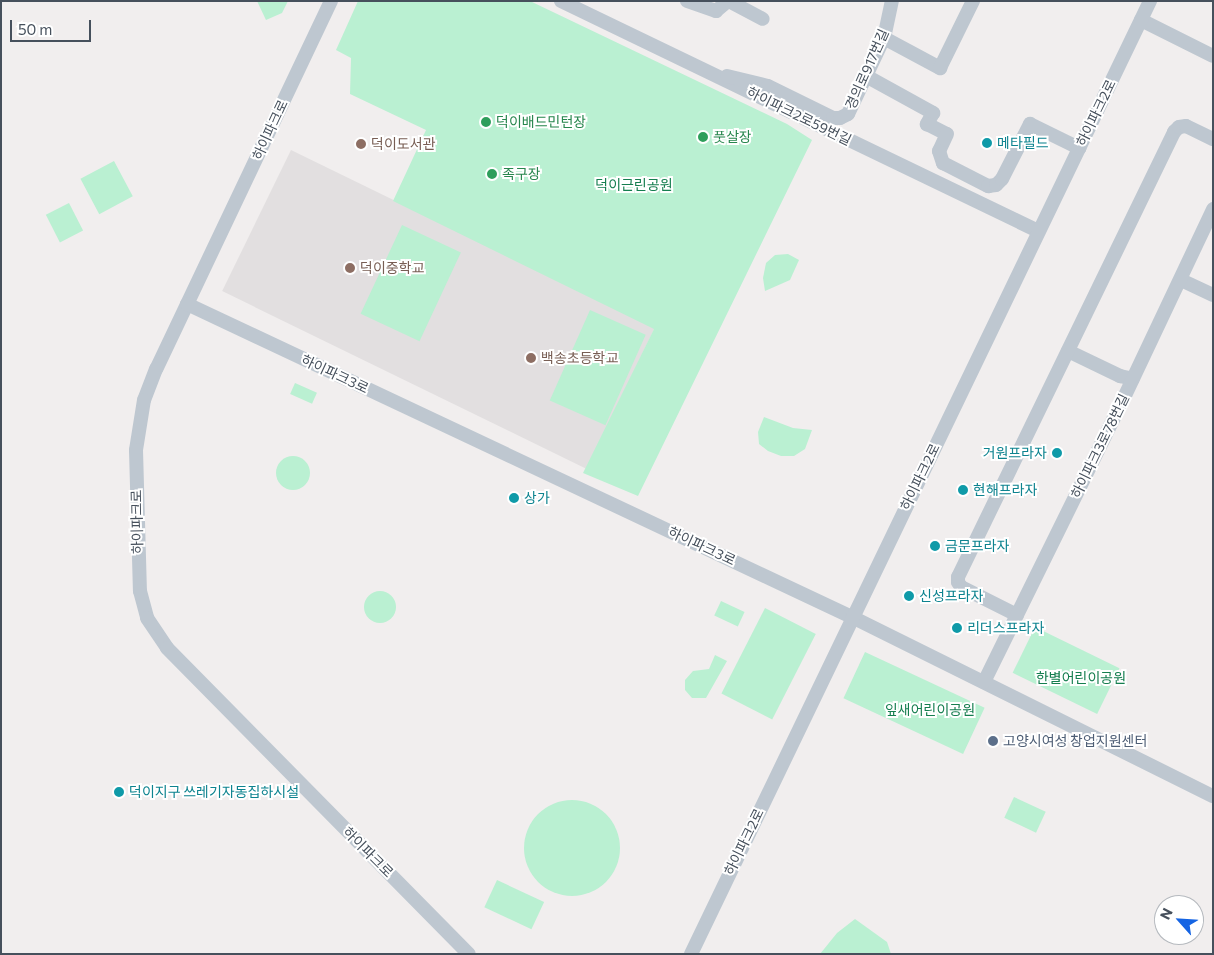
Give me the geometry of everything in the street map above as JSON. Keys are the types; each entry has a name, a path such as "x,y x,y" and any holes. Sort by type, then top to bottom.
{"street":[{"name":"하이파크로","path":"331,1 156,369 144,400 137,436 138,569 140,591 147,618 167,648 469,954"},
{"name":"하이파크2로59번길","path":"561,1 1038,231"},
{"path":"687,1 716,11 729,1 763,19"},
{"name":"경의로917번길","path":"714,75 740,78 768,86 833,118 848,114 884,38 892,1"},
{"path":"884,38 940,68 973,1"},
{"name":"하이파크2로","path":"691,954 1150,1"},
{"path":"1141,20 1213,56"},
{"path":"866,76 933,112 927,124 947,134 938,151 943,162 988,186 996,185 1002,179 1030,124 1079,148"},
{"path":"1017,615 961,587 958,577 1174,132 1179,127 1186,126 1213,139"},
{"name":"하이파크3로78번길","path":"984,682 1181,280 1213,209"},
{"path":"1181,280 1213,295"},
{"name":"하이파크3로","path":"187,304 852,617 1213,796"},
{"path":"1068,351 1120,376 1133,379"}],"shaded area":[{"path":"291,150 655,328 586,469 222,291"}],"green space":[{"path":"257,1 288,1 282,13 266,20"},
{"name":"덕이근린공원","path":"358,1 530,1 787,124 812,140 638,496 583,473 654,329 393,201 426,130 350,94 351,58 336,50"},
{"path":"114,161 133,196 99,214 80,179"},
{"path":"69,203 83,231 60,242 46,215"},
{"path":"402,225 461,252 419,341 361,314"},
{"path":"788,254 799,260 790,280 765,291 763,278 766,263 775,255"},
{"path":"590,310 646,335 605,425 550,400"},
{"path":"295,383 317,393 312,404 290,394"},
{"path":"764,417 793,428 812,430 805,449 794,456 781,456 768,451 759,444 758,432"},
{"path":"293,456 305,461 310,473 305,485 293,490 281,485 276,473 281,461"},
{"path":"380,591 391,596 396,607 391,618 380,623 369,618 364,607 369,596"},
{"path":"721,601 745,612 738,626 714,616"},
{"path":"765,608 816,634 772,719 721,694"},
{"name":"한별어린이공원","path":"1035,627 1119,668 1097,714 1013,673"},
{"name":"잎새어린이공원","path":"865,652 985,708 963,754 843,698"},
{"path":"715,655 727,661 706,698 692,698 685,690 685,680 693,671 709,669"},
{"path":"1014,797 1046,812 1036,833 1004,818"},
{"path":"572,800 590,804 606,814 616,830 620,848 616,866 606,882 590,892 572,896 554,892 538,882 528,866 524,848 528,830 538,814 554,804"},
{"path":"497,880 544,902 531,929 484,907"},
{"path":"855,919 887,942 891,954 820,954 837,933"}],"place":[{"name":"덕이배드민턴장","path":"486,122"},
{"name":"풋살장","path":"703,137"},
{"name":"메타필드","path":"987,143"},
{"name":"덕이도서관","path":"361,144"},
{"name":"족구장","path":"492,174"},
{"name":"덕이중학교","path":"350,268"},
{"name":"백송초등학교","path":"531,358"},
{"name":"거원프라자","path":"1057,453"},
{"name":"현해프라자","path":"963,490"},
{"name":"상가","path":"514,498"},
{"name":"금문프라자","path":"935,546"},
{"name":"신성프라자","path":"909,596"},
{"name":"리더스프라자","path":"957,628"},
{"name":"고양시여성 창업지원센터","path":"993,741"},
{"name":"덕이지구 쓰레기자동집하시설","path":"119,792"}]}
